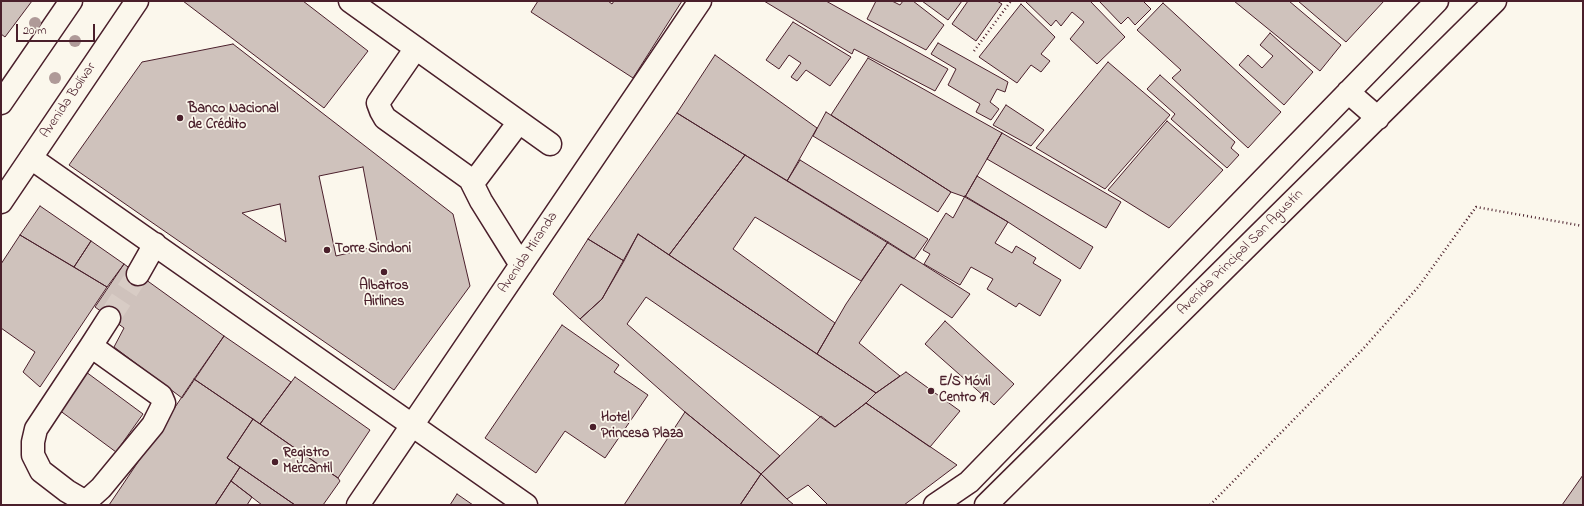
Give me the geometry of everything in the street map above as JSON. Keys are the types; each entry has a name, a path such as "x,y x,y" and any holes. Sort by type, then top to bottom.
{"street":[{"path":"1,104 71,1"},
{"name":"Avenida Bolívar","path":"1,202 137,1"},
{"path":"350,1 550,144"},
{"name":"Avenida Miranda","path":"358,505 700,1"},
{"path":"935,505 969,482 1437,1"},
{"name":"Avenida Principal San Agustín","path":"986,505 1496,1"},
{"path":"416,48 378,103 381,111 385,118 470,179 481,201 521,265"},
{"path":"1348,92 1378,118"},
{"path":"470,179 476,179 519,122"},
{"path":"31,158 413,424 526,505"},
{"path":"1222,222 1247,247"},
{"path":"138,274 155,244"},
{"path":"91,346 161,396 164,403 153,425 101,488 84,501 67,491 41,471 33,455 33,442 36,429 109,318"}],"path":[{"path":"974,52 1011,1"},
{"path":"1210,505 1363,349 1419,286 1476,207 1583,226"}],"building":[{"path":"1,1 32,1 5,37 1,34"},
{"path":"183,1 303,1 368,51 324,108"},
{"path":"538,1 608,1 612,4 614,1 682,1 633,78 531,12"},
{"path":"764,1 826,1 948,69 935,91 854,49 852,54"},
{"path":"876,1 892,1 900,5 903,1 913,1 944,25 926,50 867,19"},
{"path":"922,1 962,1 948,20"},
{"path":"968,1 997,1 1002,4 976,41 952,24"},
{"path":"1025,1 1090,1 1125,37 1097,64 1070,39 1084,22 1072,12 1061,26 1056,20 1051,26"},
{"path":"1099,1 1143,1 1151,9 1135,25 1128,17 1121,24"},
{"path":"1234,1 1289,1 1341,45 1320,71"},
{"path":"1298,1 1384,1 1346,42"},
{"path":"1163,3 1281,112 1248,148 1172,78 1181,70 1137,30"},
{"path":"1021,4 1055,37 1041,54 1050,61 1041,72 1031,65 1017,83 979,57"},
{"path":"793,22 851,57 830,86 806,70 797,81 791,77 801,63 789,55 779,69 766,60"},
{"path":"1270,33 1313,72 1284,105 1239,65 1248,55 1262,68 1273,56 1260,45"},
{"path":"938,43 1008,82 1005,92 997,89 990,102 999,109 991,120 976,112 980,104 948,85 956,69 931,54"},
{"name":"Torre Sindoni","path":"233,44 453,214 470,286 394,390 69,165 142,62"},
{"path":"715,55 817,128 787,181 677,113"},
{"path":"868,58 1002,133 965,197 951,192 831,115"},
{"path":"1108,62 1170,115 1105,189 1036,148"},
{"path":"1160,75 1235,142 1231,148 1239,155 1227,168 1171,119 1175,114 1147,89"},
{"path":"1006,105 1044,130 1031,146 993,125"},
{"path":"826,112 951,192 938,212 813,136"},
{"path":"677,113 745,155 669,255 638,234 624,261 588,239"},
{"path":"1167,121 1223,170 1169,228 1108,190"},
{"path":"1002,133 1121,202 1106,228 987,159"},
{"path":"745,155 888,242 861,281 755,217 733,249 835,323 817,354 669,255"},
{"path":"800,160 928,239 914,259 787,181"},
{"path":"363,167 378,246 336,256 319,176"},
{"path":"977,176 1093,247 1080,269 1008,222 965,197"},
{"path":"965,196 1008,222 995,243 1012,253 1016,246 1036,258 1033,263 1061,280 1040,316 1019,303 1016,307 987,289 993,279 971,267 960,285 924,264 930,254 923,250 946,213 953,218"},
{"path":"280,204 286,242 242,213"},
{"path":"40,206 91,241 74,267 20,235"},
{"path":"638,234 876,393 866,403 835,427 646,297 627,324 780,456 761,474 685,412 580,319 602,299"},
{"path":"20,235 107,287 40,387 23,372 35,352 1,328 1,264"},
{"path":"588,239 624,261 602,299 580,319 553,294"},
{"path":"91,241 124,264 107,287 74,267"},
{"path":"888,242 970,294 952,318 901,284 859,343 900,376 876,393 817,354 846,304"},
{"path":"124,264 224,336 182,398 114,347 124,328 95,307"},
{"path":"945,321 1014,384 994,405 925,344"},
{"path":"562,325 619,365 614,372 648,395 605,458 565,431 536,473 485,438"},
{"path":"224,336 291,382 260,424 194,379"},
{"path":"82,369 143,414 116,452 55,407"},
{"path":"906,372 960,411 930,447 866,403 876,393"},
{"path":"295,377 370,430 338,478 260,424"},
{"path":"194,379 253,419 227,458 240,467 215,505 109,505"},
{"path":"866,403 957,465 904,505 828,505 808,485 787,499 761,474 821,416 835,427"},
{"path":"685,412 761,474 740,505 624,505"},
{"name":"Registro Mercantil","path":"253,419 338,478 340,481 323,505 295,505 227,458"},
{"path":"240,467 295,505 262,505 231,481"},
{"path":"761,474 787,499 794,505 740,505"},
{"path":"1583,475 1583,505 1562,505"},
{"path":"231,481 252,497 247,505 215,505"},
{"path":"457,494 473,505 450,505"}],"tunnel":[{"path":"109,318 138,274"}],"place":[{"name":"Banco Nacional de Crédito","path":"180,118"},
{"name":"Torre Sindoni","path":"327,250"},
{"name":"Albatros Airlines","path":"384,272"},
{"name":"E/S Móvil Centro 19","path":"931,391"},
{"name":"Hotel Princesa Plaza","path":"593,427"},
{"name":"Registro Mercantil","path":"275,462"}]}
